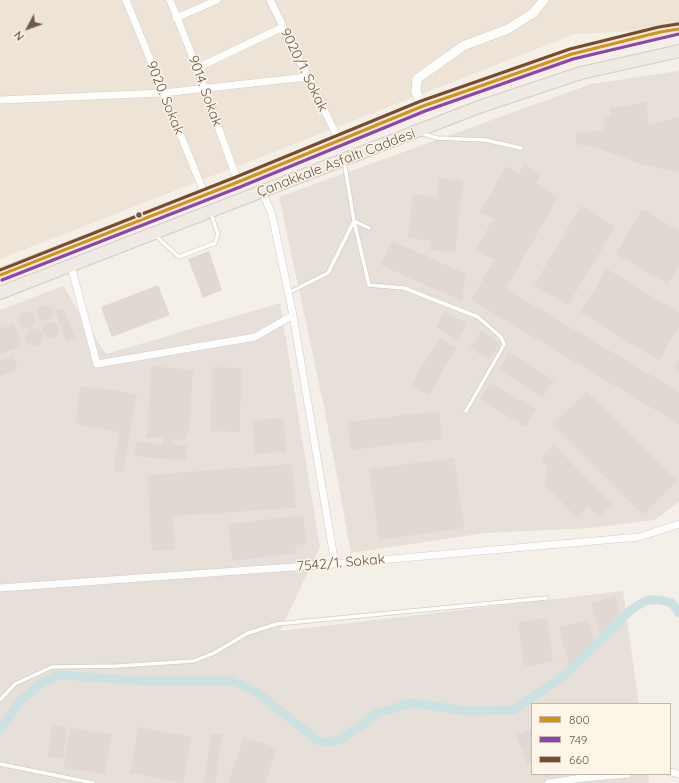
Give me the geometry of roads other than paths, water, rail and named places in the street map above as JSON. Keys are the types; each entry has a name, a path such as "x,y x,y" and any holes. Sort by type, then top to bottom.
{"highway":[{"name":"Çanakkale Asfaltı Caddesi","path":"0,275 238,182 423,106 572,54 660,32 679,30"},
{"name":"Çanakkale Asfaltı Caddesi","path":"0,293 479,108 581,73 679,52"}],"street":[{"name":"9020. Sokak","path":"126,0 205,195"},
{"name":"9014. Sokak","path":"170,0 197,68 238,182"},
{"path":"176,18 217,0"},
{"name":"9020/1. Sokak","path":"270,0 339,140"},
{"path":"423,106 416,92 417,79 463,46 514,25 533,13 544,0"},
{"path":"197,68 283,27"},
{"path":"0,100 163,93 307,77"},
{"path":"262,191 272,215 293,315 335,564"},
{"path":"71,266 96,364 255,337 293,315"},
{"name":"7542/1. Sokak","path":"0,588 335,564 639,537 679,524"},
{"path":"549,783 616,775"}],"lane":[{"path":"417,131 431,138 484,140 521,148"},
{"path":"344,160 354,221 368,285 404,288 471,314 487,323 501,337 504,344 466,411"},
{"path":"154,233 179,257 215,243 218,234 210,211"},
{"path":"354,221 369,228"},
{"path":"288,293 328,273 354,221"},
{"path":"0,700 15,684 52,667 118,666 194,661 214,653 248,633 277,624 546,598"},
{"path":"0,764 93,783"}],"waterway":[{"path":"3,727 19,702 41,683 60,675 144,681 233,681 256,692 317,740 329,743 342,738 378,713 412,703 466,711 514,710 567,673 632,609 647,600 660,600 672,603 679,613"},
{"path":"0,732 3,727"}]}
